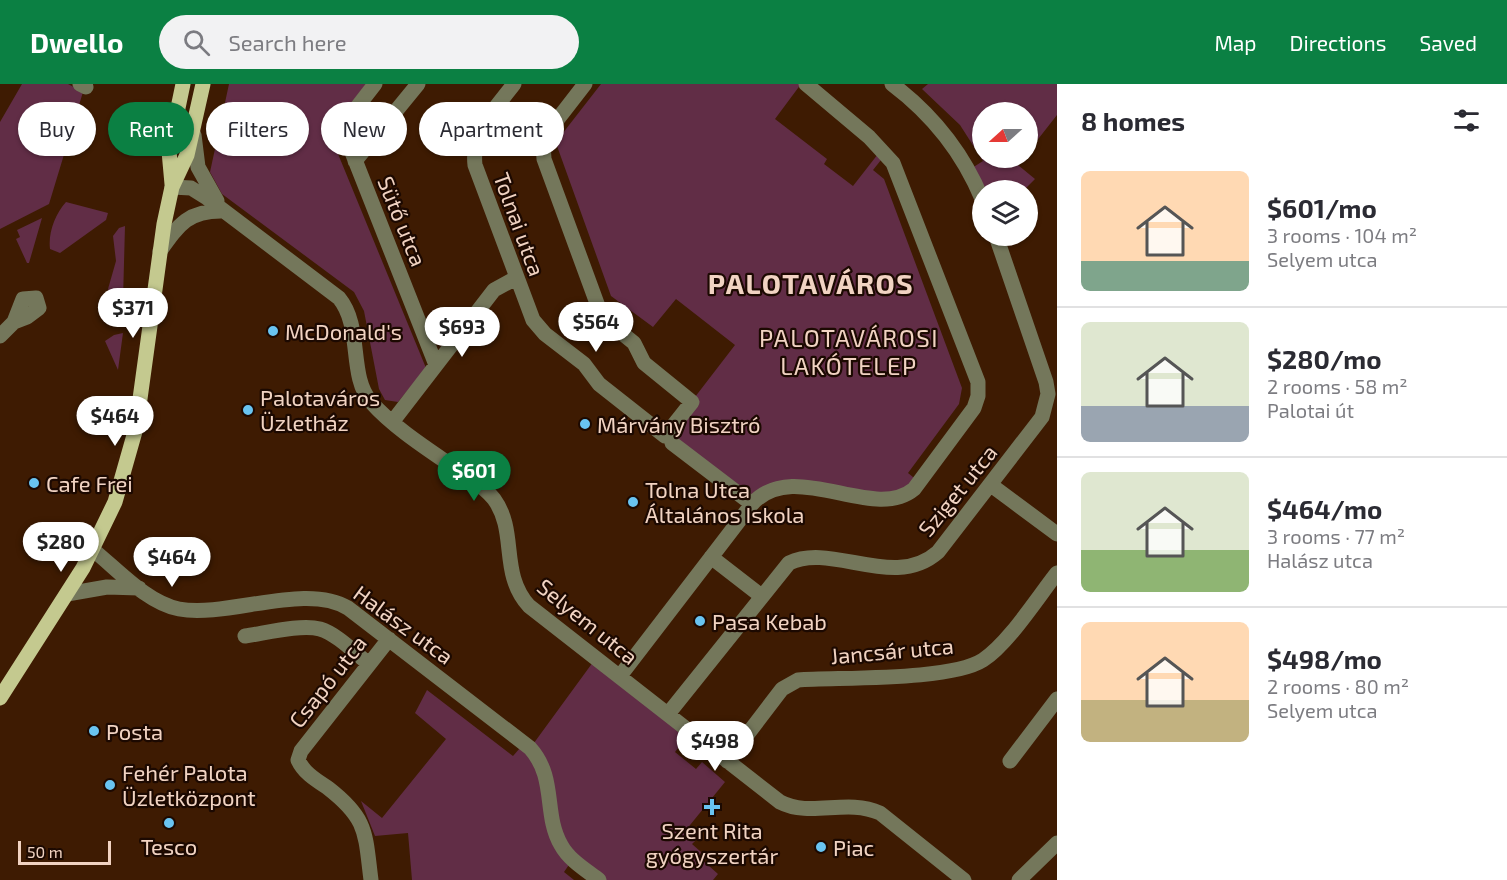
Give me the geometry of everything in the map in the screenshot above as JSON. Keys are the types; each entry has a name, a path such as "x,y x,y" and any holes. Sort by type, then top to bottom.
{"main road":[{"path":"0,698 67,594 92,549 115,502 129,459 141,398 160,251 172,187 169,151 183,84"},
{"path":"194,127 203,84"},
{"path":"172,187 188,156"}],"street":[{"name":"Sütő utca","path":"375,84 347,120 344,132 436,365"},
{"name":"Sütő utca","path":"355,161 417,84"},
{"name":"Tolnai utca","path":"514,84 475,140 475,165 533,320 545,334 584,364 599,384 752,504"},
{"path":"585,84 547,134 543,144 544,159 599,311 607,322 634,344 644,363 692,402 669,440"},
{"path":"620,676 752,504 766,491 790,486 897,499 914,489 974,408 978,396 978,381 893,163 869,137 806,84"},
{"path":"892,84 943,131 974,180"},
{"name":"Selyem utca","path":"194,127 198,167 224,211"},
{"name":"Selyem utca","path":"172,187 191,188 339,298 346,308 353,329 364,390 372,403 494,499 505,526 514,586 521,597 727,761 791,807 849,805 865,807 879,813 964,880"},
{"path":"160,251 177,226 188,219 201,212 224,211"},
{"name":"Sziget utca","path":"668,714 782,569 797,559 903,568 922,564 938,552 1042,417 1048,394 999,246"},
{"path":"393,421 494,290 516,278"},
{"path":"0,336 14,322"},
{"path":"991,485 1057,534"},
{"name":"Halász utca","path":"92,549 139,588 170,606 189,610 331,599 348,608 530,748 546,774 560,843 569,855 599,880"},
{"path":"711,557 760,595"},
{"name":"Jancsár utca","path":"727,761 782,689 798,680 942,673 982,660 997,648 1057,573"},
{"path":"67,594 107,587 139,588"},
{"path":"246,636 320,629 369,664"},
{"name":"Csapó utca","path":"371,880 363,825 344,801 302,768 298,760 301,751 389,639"},
{"path":"1010,761 1057,699"},
{"path":"1019,880 1057,843"}],"shaded area":[{"path":"22,84 68,84 83,92 80,102 18,102 18,156 64,156 49,204 0,229 0,122"},
{"path":"229,84 366,84 352,102 321,102 321,156 339,156 426,368 398,402 385,400 379,389 364,311 354,292 222,194 210,172 213,156 309,156 309,102 225,102"},
{"path":"601,84 801,84 775,119 827,159 824,164 853,186 878,154 881,160 873,170 884,179 962,388 959,404 908,473 919,482 907,495 789,486 752,504 665,436 735,345 676,299 653,327 611,296 561,156 564,156 564,132"},
{"path":"928,84 1057,84 1057,115 1038,139 1038,102 972,102 972,144 960,125 922,89"},
{"path":"972,168 1022,168 1035,179 1034,180 977,180"},
{"path":"66,202 108,213 106,220 60,253 50,249 50,237 56,218"},
{"path":"42,218 29,263 27,263 16,239 20,237 17,230"},
{"path":"125,226 123,300 119,302 110,298 108,289 116,261 113,236 119,228"},
{"path":"123,333 118,370 105,341 114,335"},
{"path":"596,658 694,734 685,746 682,743 675,752 696,769 702,762 725,782 686,830 697,839 692,844 701,852 699,857 718,874 713,880 599,880 573,859 564,872 574,880 412,880 408,833 375,836 361,801 382,818 446,739 415,713 427,690 513,756 520,748 531,747"}],"place":[{"name":"McDonald's","path":"273,331"},
{"name":"Palotaváros Üzletház","path":"248,410"},
{"name":"Márvány Bisztró","path":"585,424"},
{"name":"Cafe Frei","path":"34,483"},
{"name":"Tolna Utca Általános Iskola","path":"633,502"},
{"name":"Pasa Kebab","path":"700,621"},
{"name":"Posta","path":"94,731"},
{"name":"Fehér Palota Üzletközpont","path":"110,785"},
{"name":"Szent Rita gyógyszertár","path":"712,807"},
{"name":"Tesco","path":"169,823"},
{"name":"Piac","path":"821,847"}],"district":[{"name":"PALOTAVÁROS","path":"811,283"},
{"name":"PALOTAVÁROSI LAKÓTELEP","path":"849,351"}]}
